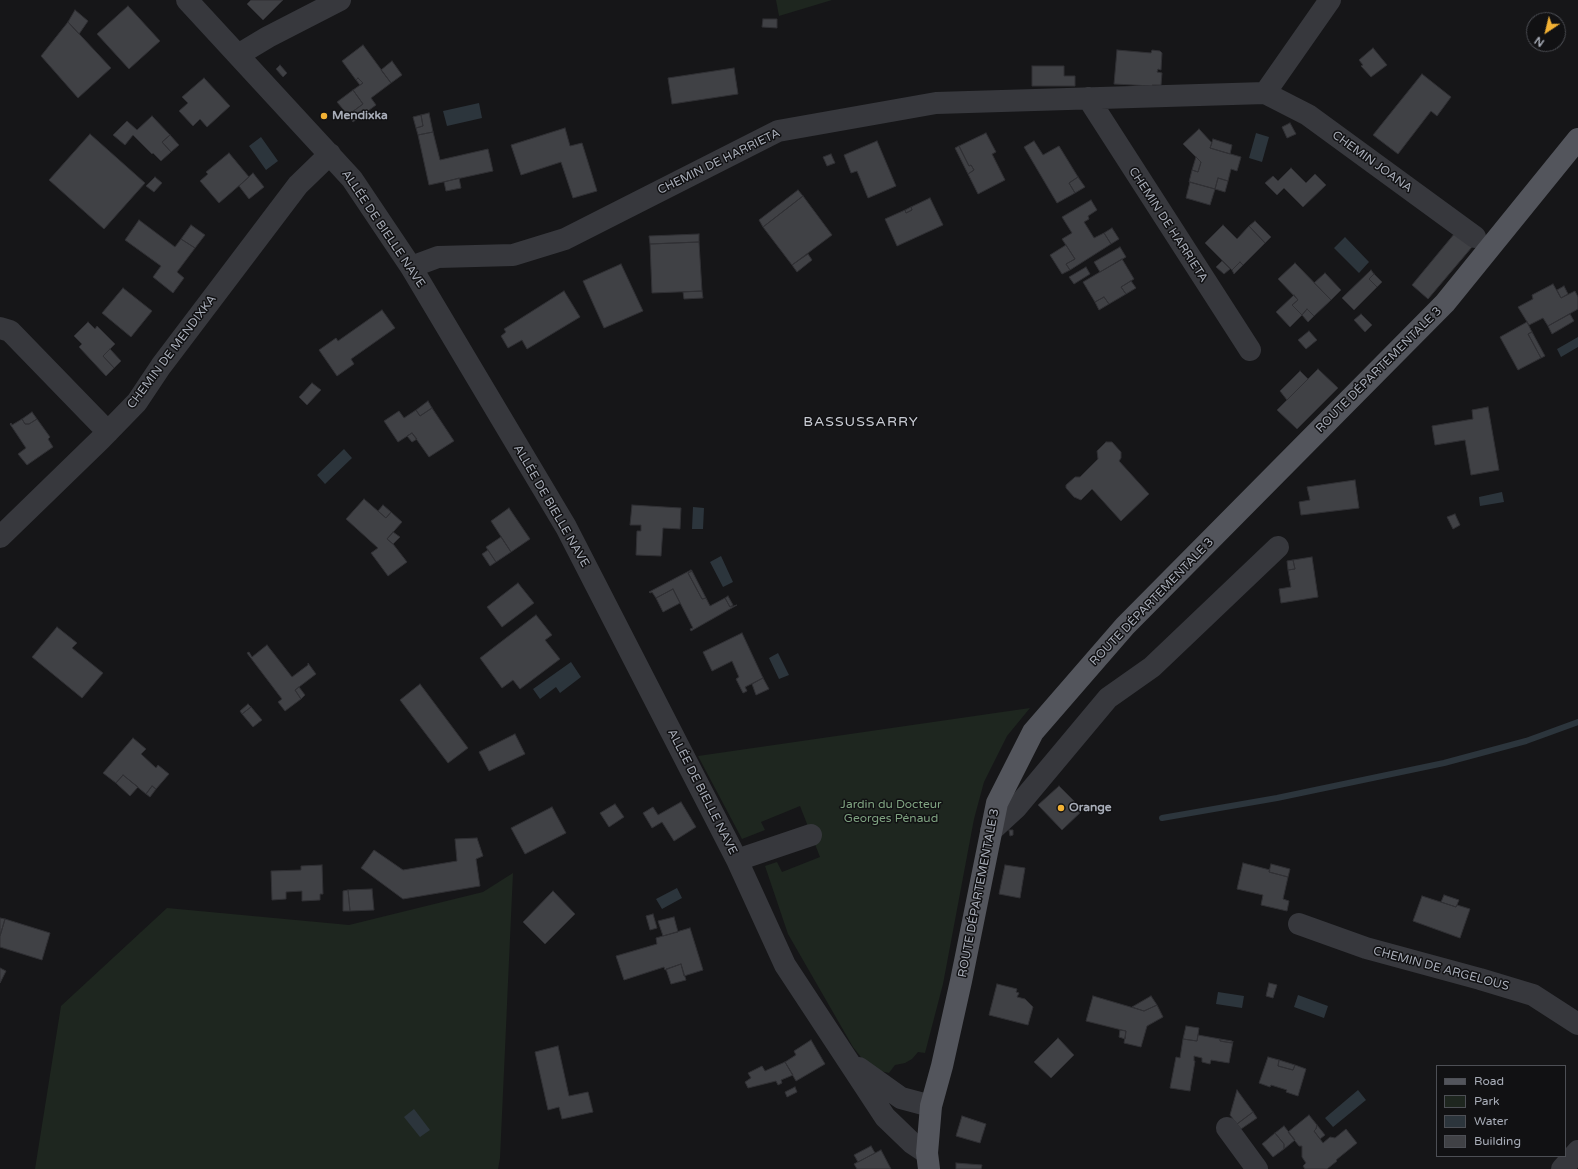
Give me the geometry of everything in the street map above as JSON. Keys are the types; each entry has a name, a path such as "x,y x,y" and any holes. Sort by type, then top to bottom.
{"main road":[{"name":"ROUTE DÉPARTEMENTALE 3","path":"928,1161 931,1106 961,981 997,803 1033,732 1125,626 1445,303 1578,139"}],"street":[{"name":"ALLÉE DE BIELLE NAVE","path":"187,0 352,179 411,267 566,527 737,860 785,964 885,1117 928,1161"},
{"path":"238,55 268,37 340,0"},
{"path":"1264,93 1330,0"},
{"name":"CHEMIN DE HARRIETA","path":"411,267 438,257 513,255 564,239 778,131 936,103 1264,93"},
{"name":"CHEMIN JOANA","path":"1264,93 1308,115 1475,237"},
{"name":"CHEMIN DE HARRIETA","path":"1088,98 1250,350"},
{"name":"CHEMIN DE MENDIXKA","path":"0,537 137,402 161,366 298,185 330,154"},
{"path":"0,328 10,331 108,432"},
{"path":"991,832 1016,808 1108,698 1152,667 1278,547"},
{"path":"737,860 811,835"},
{"name":"CHEMIN DE ARGELOUS","path":"1299,924 1366,948 1534,995 1578,1024"},
{"name":"ALLÉE DE BIELLE NAVE","path":"846,1058 901,1098 931,1106"},
{"path":"1227,1128 1257,1169"},
{"path":"1562,1169 1578,1151"}],"green space":[{"path":"776,0 832,0 779,16"},
{"name":"Jardin du Docteur Georges Pénaud","path":"1030,708 1007,736 984,782 974,819 943,984 925,1053 918,1052 912,1059 905,1063 895,1065 889,1073 876,1070 864,1061 853,1047 788,934 765,866 777,862 782,872 820,857 800,806 761,822 765,830 742,839 698,756"},
{"path":"513,873 500,1158 498,1169 35,1169 61,1006 167,908 349,925 483,892"}],"water":[{"path":"479,103 482,118 447,126 443,111"},
{"path":"1256,133 1269,137 1262,162 1249,158"},
{"path":"261,137 278,161 266,170 249,146"},
{"path":"1345,237 1369,262 1359,273 1334,248"},
{"path":"1578,337 1578,347 1561,357 1557,349"},
{"path":"344,449 352,458 325,484 317,475"},
{"path":"1502,492 1504,502 1480,506 1479,497"},
{"path":"693,507 704,508 703,529 692,529"},
{"path":"721,556 733,582 723,587 710,562"},
{"path":"778,653 789,675 779,679 769,658"},
{"path":"571,662 581,677 560,693 556,687 540,699 533,689"},
{"path":"677,888 682,898 662,909 656,899"},
{"path":"1218,992 1244,996 1242,1008 1216,1004"},
{"path":"1298,995 1328,1006 1324,1018 1294,1007"},
{"path":"1358,1090 1366,1100 1333,1127 1325,1118"},
{"path":"414,1109 430,1130 420,1137 404,1117"}],"building":[{"path":"251,0 283,0 263,20 247,4"},
{"path":"128,6 160,41 129,69 97,34"},
{"path":"75,10 88,21 79,34 68,22"},
{"path":"763,19 777,19 777,28 762,27"},
{"path":"68,22 111,68 78,98 41,56"},
{"path":"363,45 391,83 371,98 376,105 353,122 348,115 363,104 353,90 363,83 358,78 356,80 342,61"},
{"path":"1373,48 1387,65 1371,77 1361,66 1363,65 1359,60"},
{"path":"1117,50 1151,53 1152,50 1160,51 1162,53 1161,70 1158,69 1157,72 1162,73 1161,85 1114,84"},
{"path":"392,61 402,75 391,83 381,70"},
{"path":"280,65 287,73 283,77 276,69"},
{"path":"1032,66 1064,66 1064,76 1075,76 1075,86 1032,86"},
{"path":"734,68 738,94 672,104 668,78"},
{"path":"1422,74 1451,97 1437,116 1431,111 1398,154 1373,135"},
{"path":"204,78 230,106 207,127 200,119 193,126 179,111 188,103 182,97"},
{"path":"358,78 363,83 360,85 356,80"},
{"path":"353,90 363,104 348,115 337,102"},
{"path":"429,113 433,132 418,135 416,128 423,126 421,115"},
{"path":"421,115 423,126 416,128 413,117"},
{"path":"152,116 170,135 162,142 171,152 161,161 133,135 125,145 113,135 127,121 137,130"},
{"path":"1290,123 1296,134 1287,138 1282,127"},
{"path":"565,128 570,146 582,143 597,191 573,198 561,162 521,175 511,145"},
{"path":"1199,129 1212,143 1210,148 1241,157 1237,171 1231,169 1228,181 1218,178 1215,189 1189,182 1192,170 1198,172 1201,162 1183,144"},
{"path":"433,132 440,160 488,149 493,171 429,185 418,135"},
{"path":"986,133 996,152 992,154 1005,180 978,194 968,174 974,170 971,165 969,166 959,146"},
{"path":"90,134 145,183 104,229 49,180"},
{"path":"170,135 179,145 171,152 162,142"},
{"path":"1213,139 1232,145 1230,154 1210,148"},
{"path":"877,141 896,186 868,198 857,171 851,173 844,155"},
{"path":"1034,141 1043,155 1059,146 1078,177 1069,183 1075,193 1057,203 1024,147"},
{"path":"959,146 969,166 971,165 974,170 968,174 955,148"},
{"path":"229,153 249,177 219,203 200,181 208,174 206,172"},
{"path":"831,154 835,163 827,166 823,157"},
{"path":"1196,157 1201,162 1198,172 1192,170"},
{"path":"1291,168 1306,183 1315,174 1326,185 1303,207 1284,188 1277,195 1265,183 1273,176 1278,181"},
{"path":"253,173 264,187 249,199 239,186"},
{"path":"155,177 162,183 154,192 146,186"},
{"path":"1078,177 1085,187 1075,193 1069,183"},
{"path":"459,178 461,188 446,191 444,182"},
{"path":"1218,178 1228,181 1225,192 1215,189"},
{"path":"1190,182 1215,189 1210,205 1186,198"},
{"path":"798,190 803,196 763,227 759,220"},
{"path":"803,196 832,235 792,265 763,227"},
{"path":"930,198 943,225 897,246 885,219 905,210 906,213 912,210 911,207"},
{"path":"1091,200 1097,210 1088,216 1089,219 1084,222 1094,238 1104,233 1111,244 1070,270 1066,264 1075,259 1062,239 1072,233 1062,217"},
{"path":"911,207 912,210 906,213 905,210"},
{"path":"139,220 175,247 181,239 195,248 177,272 184,278 173,293 153,277 161,266 125,240"},
{"path":"1255,221 1271,237 1265,243 1249,226"},
{"path":"191,225 205,235 195,248 181,239"},
{"path":"1223,225 1237,239 1249,226 1265,243 1243,265 1240,262 1232,270 1205,243"},
{"path":"1112,228 1119,239 1111,244 1104,233"},
{"path":"1455,233 1472,247 1428,299 1412,285"},
{"path":"699,234 699,242 650,244 649,236"},
{"path":"699,242 702,291 652,293 650,244"},
{"path":"1066,245 1075,259 1066,264 1070,270 1062,274 1050,255"},
{"path":"1120,247 1126,257 1100,272 1094,262"},
{"path":"808,254 812,260 797,272 792,265"},
{"path":"1122,259 1134,279 1121,287 1126,294 1109,304 1104,297 1095,302 1083,282"},
{"path":"1222,261 1230,269 1224,274 1216,267"},
{"path":"1240,262 1243,265 1234,274 1232,270"},
{"path":"1295,263 1331,300 1314,316 1307,309 1302,315 1292,305 1298,300 1278,279"},
{"path":"621,264 643,311 604,328 583,281"},
{"path":"1086,267 1090,274 1074,284 1069,277"},
{"path":"1371,270 1374,274 1369,279 1377,287 1354,310 1342,298"},
{"path":"1325,273 1341,290 1331,300 1314,283"},
{"path":"1374,274 1382,282 1377,287 1369,279"},
{"path":"1131,281 1136,288 1126,294 1121,287"},
{"path":"1553,284 1561,298 1575,291 1578,297 1578,309 1548,326 1543,318 1529,325 1518,307 1533,299 1532,295"},
{"path":"1564,286 1568,294 1561,298 1557,290"},
{"path":"123,288 152,311 131,337 102,313"},
{"path":"564,291 580,317 527,349 522,340 508,348 501,336 506,332 504,329"},
{"path":"702,291 703,298 684,299 683,292"},
{"path":"1294,295 1298,300 1292,305 1302,315 1290,327 1276,312"},
{"path":"1104,297 1109,304 1099,310 1095,302"},
{"path":"1307,309 1314,316 1308,322 1302,315"},
{"path":"382,310 395,328 351,359 354,364 337,376 319,350 336,338 338,341"},
{"path":"1361,314 1372,325 1365,332 1354,320"},
{"path":"1570,314 1574,321 1552,334 1548,326"},
{"path":"88,322 95,329 97,326 115,344 103,356 114,368 106,376 79,347 82,344 74,336"},
{"path":"1527,322 1532,332 1528,334 1541,358 1518,370 1500,337"},
{"path":"1309,331 1317,340 1306,349 1298,340"},
{"path":"1532,332 1545,356 1541,358 1528,334"},
{"path":"110,349 121,361 114,368 103,356"},
{"path":"1318,369 1338,388 1297,429 1277,410"},
{"path":"1300,371 1308,379 1287,400 1280,391"},
{"path":"312,383 321,390 307,405 299,397"},
{"path":"428,401 432,408 420,416 416,410"},
{"path":"1488,407 1499,470 1471,475 1465,440 1435,445 1432,426 1473,419 1472,410"},
{"path":"432,408 454,441 429,457 412,433 398,442 384,421 399,411 404,418 416,410 420,416"},
{"path":"32,412 37,419 29,424 25,424 22,419"},
{"path":"22,419 25,424 29,424 37,419 50,437 48,439 53,447 27,465 18,454 26,448 10,424 11,423 12,425"},
{"path":"412,433 417,439 412,442 407,436"},
{"path":"1106,442 1112,442 1121,452 1121,458 1119,461 1149,494 1121,521 1092,489 1081,500 1074,497 1066,488 1066,485 1075,477 1080,477 1098,459 1097,451"},
{"path":"1355,480 1359,508 1301,515 1299,502 1310,500 1307,487"},
{"path":"364,499 386,518 391,512 402,522 387,539 393,544 407,562 388,576 371,553 378,548 346,519"},
{"path":"383,505 391,512 386,518 378,511"},
{"path":"632,505 681,508 680,529 663,528 661,556 636,555 637,531 641,531 641,525 630,525"},
{"path":"509,508 530,539 511,552 491,521"},
{"path":"1455,514 1460,525 1453,529 1447,517"},
{"path":"393,532 400,537 393,544 387,539"},
{"path":"501,537 511,552 496,562 486,547"},
{"path":"488,550 496,562 490,566 482,554"},
{"path":"1312,557 1318,597 1281,603 1279,589 1291,587 1288,570 1295,569 1293,560"},
{"path":"1293,560 1295,569 1288,570 1287,561"},
{"path":"691,570 692,571 688,573 702,599 706,598 710,606 725,598 730,607 737,605 691,631 690,629 693,628 673,589 656,598 652,592 649,592"},
{"path":"692,571 706,598 702,599 688,573"},
{"path":"518,583 534,603 502,627 487,607"},
{"path":"673,589 680,603 663,612 656,598"},
{"path":"728,596 733,605 730,607 725,598"},
{"path":"536,615 552,635 545,640 560,659 520,689 513,680 502,688 480,658"},
{"path":"57,627 77,643 72,648 103,673 82,698 32,657"},
{"path":"742,633 763,678 745,687 747,691 743,693 736,679 739,677 732,661 712,671 703,652"},
{"path":"267,645 292,677 308,665 308,663 316,674 295,690 301,699 285,711 278,702 282,699 247,653 249,652 252,657"},
{"path":"763,678 769,689 756,695 752,684"},
{"path":"420,684 468,748 448,763 400,700"},
{"path":"299,687 305,695 301,699 295,690"},
{"path":"248,704 251,707 242,714 240,711"},
{"path":"251,707 262,720 253,727 242,714"},
{"path":"515,734 525,754 489,771 479,752"},
{"path":"133,738 146,749 141,754 156,768 158,765 169,774 156,789 152,786 146,794 123,775 116,783 103,773"},
{"path":"123,775 138,787 130,796 116,783"},
{"path":"152,786 156,789 150,797 146,794"},
{"name":"Orange","path":"1059,786 1083,810 1062,830 1038,805"},
{"path":"681,802 696,827 674,841 662,822 652,828 643,813 653,807 658,815"},
{"path":"615,804 624,817 609,827 600,813"},
{"path":"552,807 566,833 525,854 511,828"},
{"path":"1009,830 1013,830 1013,835 1010,836"},
{"path":"477,838 483,856 476,859 480,886 403,899 361,868 374,850 403,870 457,861 455,839"},
{"path":"1243,863 1270,870 1269,872 1288,877 1283,899 1289,901 1287,911 1261,905 1263,895 1237,889"},
{"path":"1271,864 1290,869 1288,877 1269,872"},
{"path":"322,865 323,894 320,894 320,900 302,901 302,891 286,892 286,899 272,900 271,871 301,870 301,866"},
{"path":"1005,865 1025,868 1020,898 999,894"},
{"path":"372,889 374,910 350,911 348,890"},
{"path":"348,890 350,911 343,911 343,891"},
{"path":"553,891 575,914 545,944 523,922"},
{"path":"1444,895 1459,900 1456,907 1441,902"},
{"path":"1422,896 1456,907 1457,905 1470,909 1460,938 1413,921"},
{"path":"653,914 657,928 650,930 646,916"},
{"path":"674,917 678,932 663,936 658,921"},
{"path":"0,918 5,919 0,936"},
{"path":"5,919 50,933 42,960 0,947 0,936"},
{"path":"690,928 703,970 684,976 681,964 665,970 664,967 624,980 616,956 657,944 656,938"},
{"path":"681,964 686,980 671,984 666,969"},
{"path":"0,968 6,971 0,983"},
{"path":"1269,983 1277,985 1273,998 1266,996"},
{"path":"997,984 1017,989 1016,992 1019,993 1017,997 1025,999 1033,1007 1028,1025 989,1015"},
{"path":"1093,996 1144,1011 1157,1005 1163,1017 1147,1026 1141,1047 1124,1043 1126,1031 1086,1021"},
{"path":"1151,996 1157,1005 1144,1011 1132,1007"},
{"path":"1186,1026 1199,1028 1197,1041 1183,1039"},
{"path":"1120,1030 1126,1031 1125,1039 1119,1037"},
{"path":"1198,1035 1220,1039 1220,1041 1232,1043 1233,1041 1229,1063 1211,1060 1210,1064 1202,1062 1202,1058 1194,1056 1195,1061 1190,1091 1170,1088 1176,1057 1180,1058 1183,1039 1197,1041"},
{"path":"1058,1038 1074,1055 1051,1078 1034,1062"},
{"path":"1220,1039 1232,1041 1232,1043 1220,1041"},
{"path":"811,1040 825,1064 796,1081 785,1062 796,1055 794,1051"},
{"path":"558,1046 569,1096 588,1092 593,1112 562,1119 559,1107 548,1110 535,1052"},
{"path":"1268,1057 1279,1060 1278,1066 1293,1070 1295,1065 1306,1069 1298,1096 1286,1092 1287,1090 1271,1085 1270,1087 1259,1083"},
{"path":"1279,1060 1295,1065 1293,1070 1278,1066"},
{"path":"785,1062 793,1075 781,1080 782,1083 778,1085 776,1081 748,1088 745,1082 751,1078 748,1073 762,1066 765,1071"},
{"path":"795,1087 797,1092 787,1097 785,1092"},
{"path":"1237,1090 1253,1112 1237,1124 1230,1115"},
{"path":"1253,1112 1257,1118 1241,1129 1237,1124"},
{"path":"1309,1115 1317,1125 1314,1131 1323,1143 1330,1137 1335,1138 1346,1129 1357,1143 1327,1169 1305,1169 1303,1166 1306,1163 1302,1157 1302,1146 1299,1146 1288,1132"},
{"path":"962,1116 986,1124 980,1143 956,1136"},
{"path":"1317,1125 1325,1135 1320,1139 1314,1131"},
{"path":"1284,1126 1295,1140 1284,1149 1284,1144 1275,1133"},
{"path":"1275,1133 1284,1144 1284,1149 1273,1157 1262,1144"},
{"path":"871,1146 875,1153 858,1162 854,1155"},
{"path":"881,1150 891,1169 857,1169 854,1164"},
{"path":"956,1163 982,1165 981,1169 956,1169"}],"waterway":[{"path":"1162,818 1277,798 1444,763 1526,741 1578,722"}],"place":[{"name":"Mendixka","path":"324,116"},
{"name":"Orange","path":"1061,808"}],"district":[{"name":"BASSUSSARRY","path":"861,422"}]}
